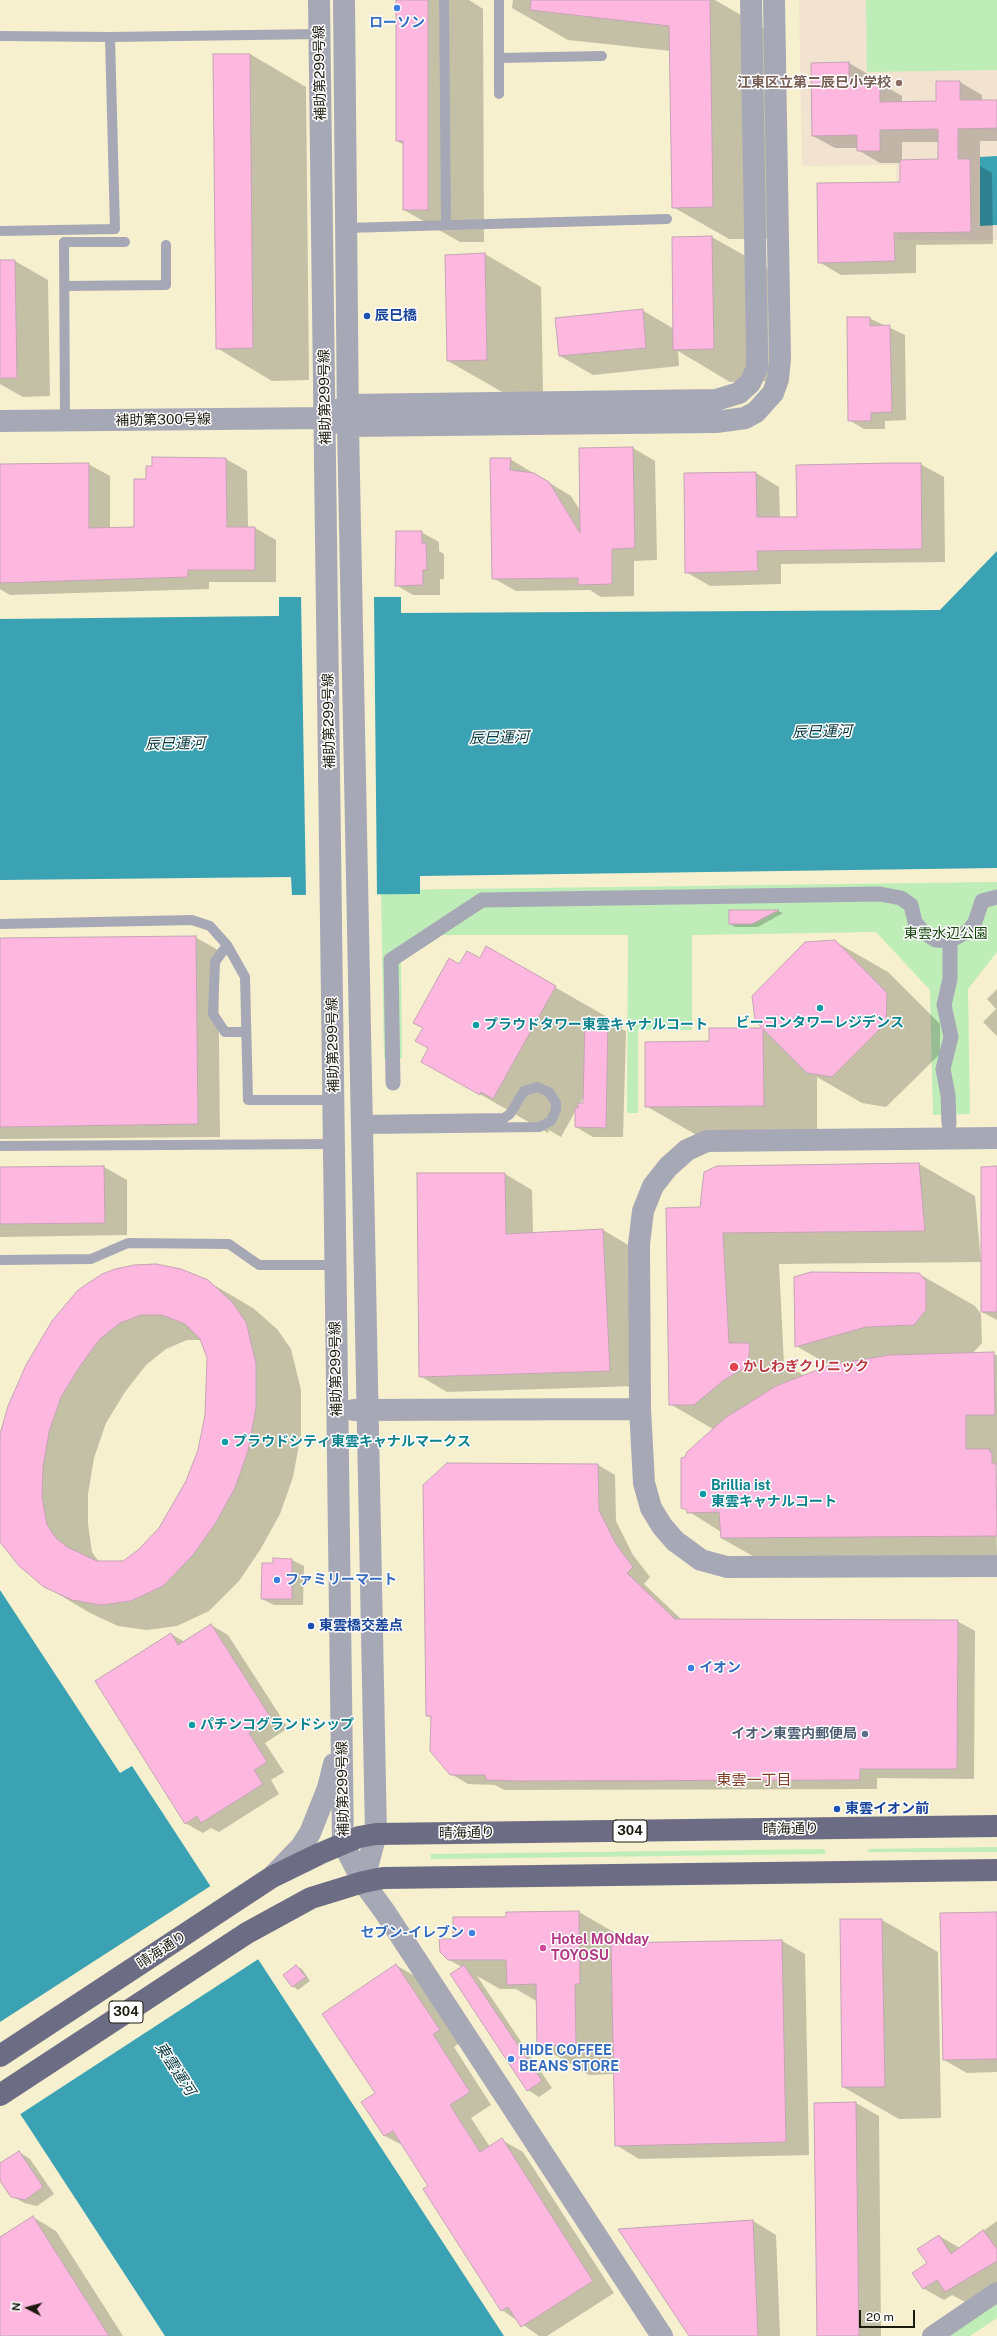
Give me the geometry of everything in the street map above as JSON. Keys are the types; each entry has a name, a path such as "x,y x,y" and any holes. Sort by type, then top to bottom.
{"main road":[{"name":"晴海通り","path":"0,2056 272,1877 343,1843 376,1834 997,1826"},
{"name":"304","path":"2,2093 247,1933 311,1898 363,1882 391,1878 997,1870"}],"street":[{"name":"補助第299号線","path":"319,0 343,1843 363,1882"},
{"name":"補助第299号線","path":"344,0 350,555 376,1834 363,1882"},
{"path":"325,418 348,405 716,400 739,393 750,383 757,368 751,0"},
{"path":"325,418 348,426 716,422 745,418 766,404 773,393 778,379 780,359 774,0"},
{"name":"補助第300号線","path":"0,421 325,418"},
{"path":"393,1083 391,960 482,900 880,894 901,898 911,905 915,922 923,932 936,940 950,941 968,931 975,922 982,901 997,897"},
{"path":"949,1124 948,1095 944,1069 951,1037 944,1005 950,979 950,941"},
{"path":"997,1138 707,1141 687,1150 668,1167 653,1186 643,1211 639,1244 640,1409 644,1483 651,1508 662,1526 674,1541 701,1560 727,1567 997,1566"},
{"path":"337,1410 640,1409"},
{"path":"272,1877 301,1847 319,1815 328,1788 341,1721"},
{"path":"363,1882 385,1912 662,2336"},
{"path":"932,2336 997,2292"}],"lane":[{"path":"444,0 446,225"},
{"path":"499,0 499,94"},
{"path":"0,36 110,37 320,34"},
{"path":"0,231 115,228 110,37"},
{"path":"499,58 602,56"},
{"path":"346,228 667,219"},
{"path":"65,421 64,242 125,242"},
{"path":"64,286 166,285 166,245"},
{"path":"0,924 192,920 210,926 227,945 245,977 248,1100 334,1100"},
{"path":"227,945 215,962 213,1014 225,1032 246,1032"},
{"path":"537,1087 549,1092 556,1103 556,1110 551,1121 539,1127 362,1125 504,1118 510,1114 524,1090 537,1087"},
{"path":"0,1146 334,1144"},
{"path":"0,1260 91,1258 128,1243 229,1244 259,1266 335,1265"}],"shaded area":[{"name":"江東区立第二辰巳小学校","path":"799,0 997,0 997,240 897,240 896,165 802,166"}],"green space":[{"path":"866,0 997,0 997,70 867,72"},
{"name":"東雲水辺公園","path":"997,882 997,952 968,989 970,1114 933,1115 930,990 876,932 692,935 692,1030 638,1030 638,1113 627,1113 628,935 442,935 401,961 402,1058 384,1058 381,890"},
{"path":"997,1847 997,1852 867,1852 869,1849"},
{"path":"824,1849 826,1852 823,1854 431,1859 431,1854"},
{"path":"997,2303 997,2318 970,2336 947,2336"}],"water":[{"path":"997,156 997,225 980,226 980,157"},
{"name":"辰巳運河","path":"997,551 997,868 420,876 420,894 292,895 291,877 0,880 0,619 279,616 279,597 401,597 401,613 940,610"},
{"name":"東雲運河","path":"0,1590 120,1773 132,1766 504,2336 165,2336 0,2083"}],"pier":[{"path":"301,595 374,595 377,896 306,897"},
{"path":"212,1885 260,1958 19,2115 0,2086 0,2022"}],"building":[{"path":"396,0 428,0 428,210 403,210 403,141 396,141"},
{"path":"531,0 710,0 713,207 672,208 669,26 530,10"},
{"path":"213,54 250,54 253,348 216,349"},
{"path":"849,62 849,82 880,82 880,102 936,101 936,81 960,81 960,100 997,100 997,128 958,129 958,159 970,159 971,232 894,233 895,261 818,263 817,183 900,182 900,160 938,159 938,129 880,130 880,151 857,151 857,135 812,136 811,63"},
{"path":"712,236 714,349 673,350 672,237"},
{"path":"485,253 487,360 447,361 445,255"},
{"path":"0,260 15,260 17,378 0,378"},
{"path":"643,309 646,348 559,356 555,318"},
{"path":"847,317 870,317 870,326 890,325 892,412 871,413 871,421 848,421"},
{"path":"633,447 635,548 612,549 612,584 578,585 578,578 492,579 490,458 511,458 510,470 534,473 549,482 580,533 579,448"},
{"path":"152,457 226,458 227,527 255,527 255,570 188,570 188,577 0,583 0,464 89,463 89,528 134,527 134,479 146,479 146,466 152,466"},
{"path":"921,463 922,549 757,551 758,571 685,573 684,473 756,472 757,517 797,517 796,465"},
{"path":"396,531 422,531 422,543 426,543 427,570 423,570 423,585 395,586"},
{"path":"729,910 779,910 752,924 729,924"},
{"path":"196,936 198,1124 0,1127 0,938"},
{"path":"835,940 887,993 886,1023 832,1077 807,1073 763,1029 764,1106 645,1107 645,1042 709,1041 709,1028 762,1028 755,1020 752,996 805,942"},
{"name":"プラウドタワー東雲キャナルコート","path":"486,946 556,986 493,1099 481,1092 480,1095 421,1062 428,1048 415,1041 423,1028 413,1023 449,958 459,964 467,951 480,958"},
{"path":"585,1020 608,1020 606,1128 575,1127 575,1108 578,1108 578,1103 583,1103"},
{"path":"919,1163 925,1231 723,1233 729,1343 750,1343 748,1366 724,1380 694,1405 669,1405 666,1208 700,1207 704,1172 717,1166"},
{"path":"104,1166 105,1223 0,1224 0,1167"},
{"path":"997,1166 997,1312 981,1312 981,1167"},
{"path":"417,1173 505,1173 506,1234 603,1229 610,1371 419,1377"},
{"name":"プラウドシティ東雲キャナルマークス","path":"156,1264 181,1269 208,1280 232,1302 246,1322 256,1363 256,1408 248,1451 235,1488 215,1524 193,1555 163,1586 131,1601 101,1605 72,1600 44,1587 19,1566 0,1542 0,1434 8,1406 26,1365 52,1321 78,1290 102,1274 115,1269 134,1265","holes":["141,1315 162,1315 185,1324 200,1339 207,1358 205,1415 198,1450 186,1481 159,1528 138,1550 123,1561 97,1561 67,1547 56,1538 47,1525 42,1497 43,1468 49,1432 61,1397 80,1366 100,1339 120,1323"]},
{"path":"811,1272 919,1273 926,1281 926,1310 914,1325 866,1327 795,1347 794,1277"},
{"path":"994,1352 995,1415 966,1415 966,1449 990,1449 990,1452 992,1452 992,1463 996,1463 997,1536 721,1538 719,1512 687,1513 687,1510 681,1508 681,1458 685,1457 687,1452 725,1418 776,1386 830,1365 890,1355"},
{"name":"イオン","path":"447,1463 598,1464 599,1510 616,1544 633,1567 627,1573 675,1619 958,1620 957,1769 860,1769 860,1780 518,1781 486,1780 485,1775 450,1775 430,1751 431,1716 426,1716 423,1485"},
{"path":"273,1558 292,1559 292,1599 261,1599 262,1563 273,1563"},
{"name":"パチンコグランドシップ","path":"211,1624 271,1718 249,1733 267,1762 254,1770 263,1784 201,1823 197,1816 185,1824 95,1681 171,1633 178,1645"},
{"name":"Hotel MONday TOYOSU","path":"579,1911 580,1984 575,1984 576,2045 537,2046 536,1984 507,1985 506,1960 448,1960 440,1952 439,1939 453,1939 453,1917 506,1917 506,1912"},
{"path":"997,1912 997,2059 943,2060 940,1913"},
{"path":"840,1919 882,1919 885,2087 842,2087"},
{"path":"782,1940 786,2142 615,2146 611,1943"},
{"path":"396,1964 440,2030 433,2034 470,2092 450,2105 480,2152 502,2138 593,2281 521,2327 508,2307 501,2311 423,2189 428,2186 393,2131 384,2136 361,2102 375,2093 322,2014"},
{"path":"296,1965 306,1977 292,1987 283,1975"},
{"path":"464,1965 542,2081 527,2091 450,1974"},
{"path":"856,2102 859,2336 817,2336 814,2103"},
{"path":"19,2151 43,2187 25,2200 11,2197 0,2181 0,2163"},
{"path":"33,2216 109,2336 0,2336 0,2237"},
{"path":"753,2220 758,2336 689,2336 618,2229"},
{"path":"983,2230 997,2249 997,2261 945,2292 937,2280 923,2289 912,2273 927,2263 917,2249 939,2235 951,2254"}],"place":[{"name":"ローソン","path":"397,8"},
{"name":"江東区立第二辰巳小学校","path":"899,83"},
{"name":"辰巳橋","path":"367,316"},
{"name":"ビーコンタワーレジデンス","path":"820,1008"},
{"name":"プラウドタワー東雲キャナルコート","path":"476,1025"},
{"name":"かしわぎクリニック","path":"734,1367"},
{"name":"プラウドシティ東雲キャナルマークス","path":"225,1442"},
{"name":"Brillia ist 東雲キャナルコート","path":"703,1494"},
{"name":"ファミリーマート","path":"277,1580"},
{"name":"東雲橋交差点","path":"311,1626"},
{"name":"イオン","path":"691,1668"},
{"name":"パチンコグランドシップ","path":"192,1725"},
{"name":"イオン東雲内郵便局","path":"865,1734"},
{"name":"東雲イオン前","path":"837,1809"},
{"name":"セブン-イレブン","path":"472,1933"},
{"name":"Hotel MONday TOYOSU","path":"543,1948"},
{"name":"HIDE COFFEE BEANS STORE","path":"511,2059"}],"district":[{"name":"東雲一丁目","path":"754,1780"}]}
